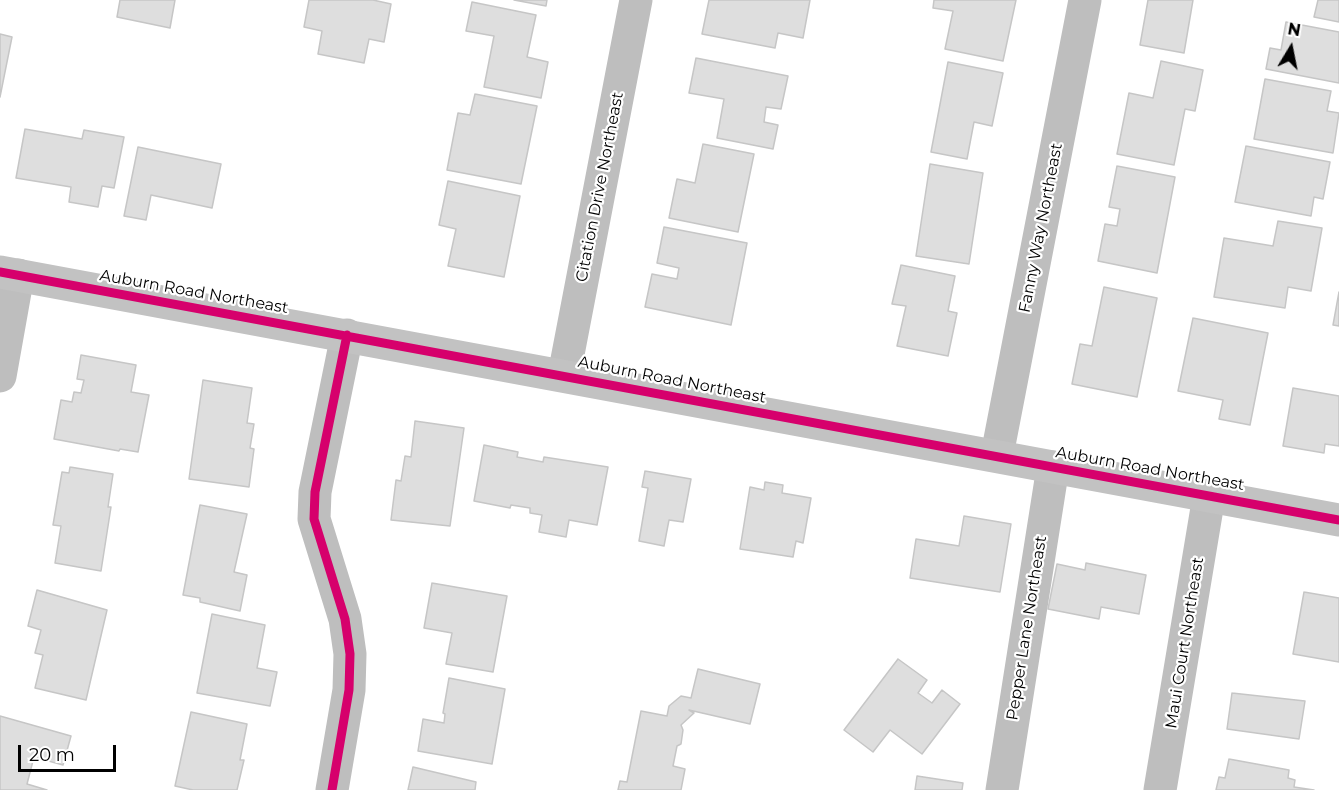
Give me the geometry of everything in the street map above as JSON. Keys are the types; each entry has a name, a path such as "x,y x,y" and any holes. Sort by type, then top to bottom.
{"street":[{"name":"Citation Drive Northeast","path":"564,375 636,0"},
{"name":"Fanny Way Northeast","path":"997,455 1085,0"},
{"name":"Auburn Road Northeast","path":"9,273 1339,520"},
{"path":"0,376 9,273"},
{"path":"332,790 349,690 350,654 345,619 314,519 317,482 347,335"},
{"name":"Pepper Lane Northeast","path":"1002,790 1053,467"},
{"name":"Maui Court Northeast","path":"1160,790 1209,496"}],"building":[{"path":"120,0 175,0 170,28 117,17"},
{"path":"309,0 373,0 391,4 384,42 369,39 364,63 318,54 322,31 304,27"},
{"path":"514,0 547,0 546,6"},
{"path":"709,0 810,0 803,38 778,33 775,48 702,34"},
{"path":"934,0 1016,0 1003,61 945,49 953,11 933,8"},
{"path":"1148,0 1193,0 1184,53 1140,45"},
{"path":"1318,0 1339,0 1339,22 1314,17"},
{"path":"472,2 536,15 527,57 548,62 541,98 484,87 494,36 466,31"},
{"path":"1286,22 1339,32 1339,83 1266,69 1270,48 1281,50"},
{"path":"0,34 12,37 0,97"},
{"path":"696,58 788,76 781,109 766,107 764,122 778,125 773,149 717,138 724,99 689,93"},
{"path":"1161,61 1203,70 1195,111 1185,109 1174,165 1117,154 1129,93 1153,98"},
{"path":"948,62 1003,73 992,126 974,122 967,159 931,152"},
{"path":"1265,79 1331,91 1327,111 1339,113 1333,153 1254,139"},
{"path":"475,94 537,106 521,184 447,170 458,113 470,115"},
{"path":"25,129 82,139 84,130 124,137 114,188 102,186 98,207 69,202 71,187 16,178"},
{"path":"703,144 754,154 738,232 669,218 677,179 695,183"},
{"path":"1246,146 1330,162 1323,199 1314,197 1311,216 1235,202"},
{"path":"138,147 221,164 212,208 151,195 146,220 124,216"},
{"path":"930,164 983,173 969,264 916,256"},
{"path":"1117,166 1175,177 1157,273 1098,261 1105,224 1117,226 1120,209 1109,207"},
{"path":"448,181 520,196 504,277 448,266 456,229 439,225"},
{"path":"1278,221 1322,228 1311,291 1288,287 1285,308 1214,297 1224,238 1273,246"},
{"path":"664,227 747,243 731,325 645,307 652,274 677,279 679,268 657,263"},
{"path":"901,265 955,276 948,311 957,313 948,356 897,346 906,306 892,304"},
{"path":"1104,287 1157,298 1137,397 1072,384 1080,344 1092,346"},
{"path":"1339,292 1339,326 1333,325"},
{"path":"1193,318 1268,333 1250,425 1219,419 1223,400 1178,391"},
{"path":"81,355 136,365 131,392 149,395 138,452 120,449 119,451 54,439 61,400 72,402 74,392 81,393 84,380 77,379"},
{"path":"203,380 252,388 247,423 254,424 250,448 254,449 249,487 189,479"},
{"path":"1293,388 1339,396 1339,446 1325,444 1324,453 1283,446"},
{"path":"415,421 464,428 450,526 391,520 396,480 401,481 405,456 411,457"},
{"path":"484,445 518,452 517,457 543,462 544,457 608,467 597,525 569,520 566,537 539,532 542,515 530,513 530,508 511,505 510,508 474,501"},
{"path":"70,467 113,474 108,507 111,507 101,571 55,563 61,526 53,525 62,472 69,473"},
{"path":"645,471 691,479 683,522 669,520 664,546 639,541 648,488 642,487"},
{"path":"765,482 783,485 782,493 811,498 803,543 796,541 793,557 740,549 750,487 764,490"},
{"path":"200,505 247,514 234,572 247,575 240,611 200,602 200,598 183,595"},
{"path":"964,516 1011,524 1000,592 910,578 916,539 959,546"},
{"path":"1086,563 1146,575 1139,614 1101,607 1099,619 1048,609 1057,564 1085,570"},
{"path":"432,583 507,596 493,672 446,664 452,633 424,628"},
{"path":"37,590 107,610 86,700 35,688 43,655 35,653 41,630 28,626"},
{"path":"1304,592 1339,598 1339,662 1293,654"},
{"path":"212,614 265,625 257,668 277,672 270,706 197,693"},
{"path":"898,659 927,680 918,693 932,703 942,690 960,704 922,754 890,730 873,752 844,730"},
{"path":"698,669 760,684 750,724 689,710 694,713 681,725 683,730 681,744 677,746 673,766 685,769 681,790 618,790 620,781 627,782 641,711 667,716 669,706 681,696 691,698"},
{"path":"449,678 505,689 492,764 418,751 423,719 444,723 445,714 443,713"},
{"path":"1232,693 1305,701 1299,739 1227,729"},
{"path":"191,712 247,724 240,760 244,760 237,790 193,790 175,786"},
{"path":"0,716 71,736 63,765 34,757 27,784 47,790 0,790"},
{"path":"1229,759 1289,770 1288,778 1295,780 1294,787 1314,790 1216,790 1219,777 1225,778"},
{"path":"413,767 476,782 475,790 408,790"},
{"path":"917,776 963,783 962,790 915,790"}],"cycle path":[{"path":"0,272 1339,520"},
{"path":"332,790 349,690 350,654 345,619 314,519 315,492 347,335"}]}
